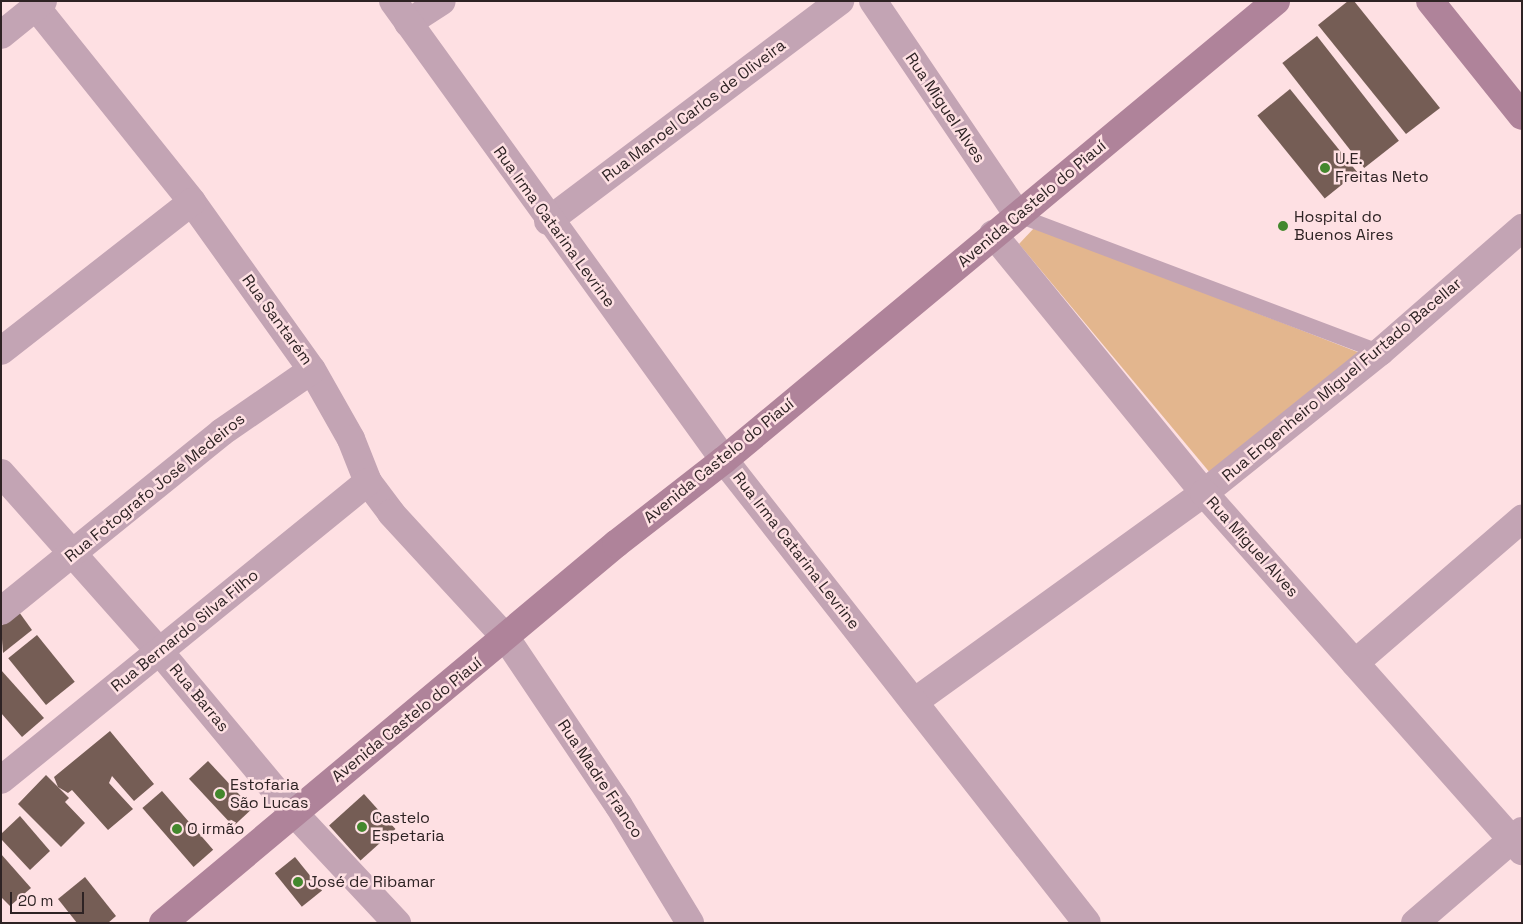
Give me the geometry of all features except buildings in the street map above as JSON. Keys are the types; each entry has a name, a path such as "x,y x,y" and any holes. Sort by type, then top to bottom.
{"main road":[{"name":"Avenida Castelo do Piauí","path":"163,923 506,638 616,544 724,460 1276,1"},
{"path":"1430,1 1522,116"}],"street":[{"path":"400,12 442,1"},
{"name":"Rua Manoel Carlos de Oliveira","path":"548,221 840,1"},
{"name":"Rua Miguel Alves","path":"873,1 1018,215"},
{"path":"1,35 39,4"},
{"name":"Rua Santarém","path":"39,4 192,202 312,370 351,439 368,482 409,534 506,638"},
{"name":"Rua Irma Catarina Levrine","path":"400,12 548,221 724,460 1087,923"},
{"path":"1,351 192,202"},
{"name":"Rua Engenheiro Miguel Furtado Bacellar","path":"914,702 1204,493 1380,352 1522,228"},
{"name":"Rua Miguel Alves","path":"994,234 1204,493 1355,663 1518,840"},
{"name":"Rua Fotografo José Medeiros","path":"1,611 222,432 312,370"},
{"name":"Rua Barras","path":"1,472 71,555 160,652 294,813 397,923"},
{"name":"Rua Bernardo Silva Filho","path":"1,780 368,482"},
{"path":"1355,663 1522,519"},
{"name":"Rua Madre Franco","path":"506,638 619,806 690,923"},
{"path":"1415,923 1518,840"}],"lane":[{"path":"1018,215 1380,352"}],"shaded area":[{"path":"1035,227 1360,353 1211,474 1019,244"}],"place":[{"name":"U.E. Freitas Neto","path":"1325,168"},
{"name":"Hospital do Buenos Aires","path":"1283,226"},
{"name":"Estofaria São Lucas","path":"220,794"},
{"name":"Castelo Espetaria","path":"362,827"},
{"name":"O irmão","path":"177,829"},
{"name":"José de Ribamar","path":"298,882"}]}
